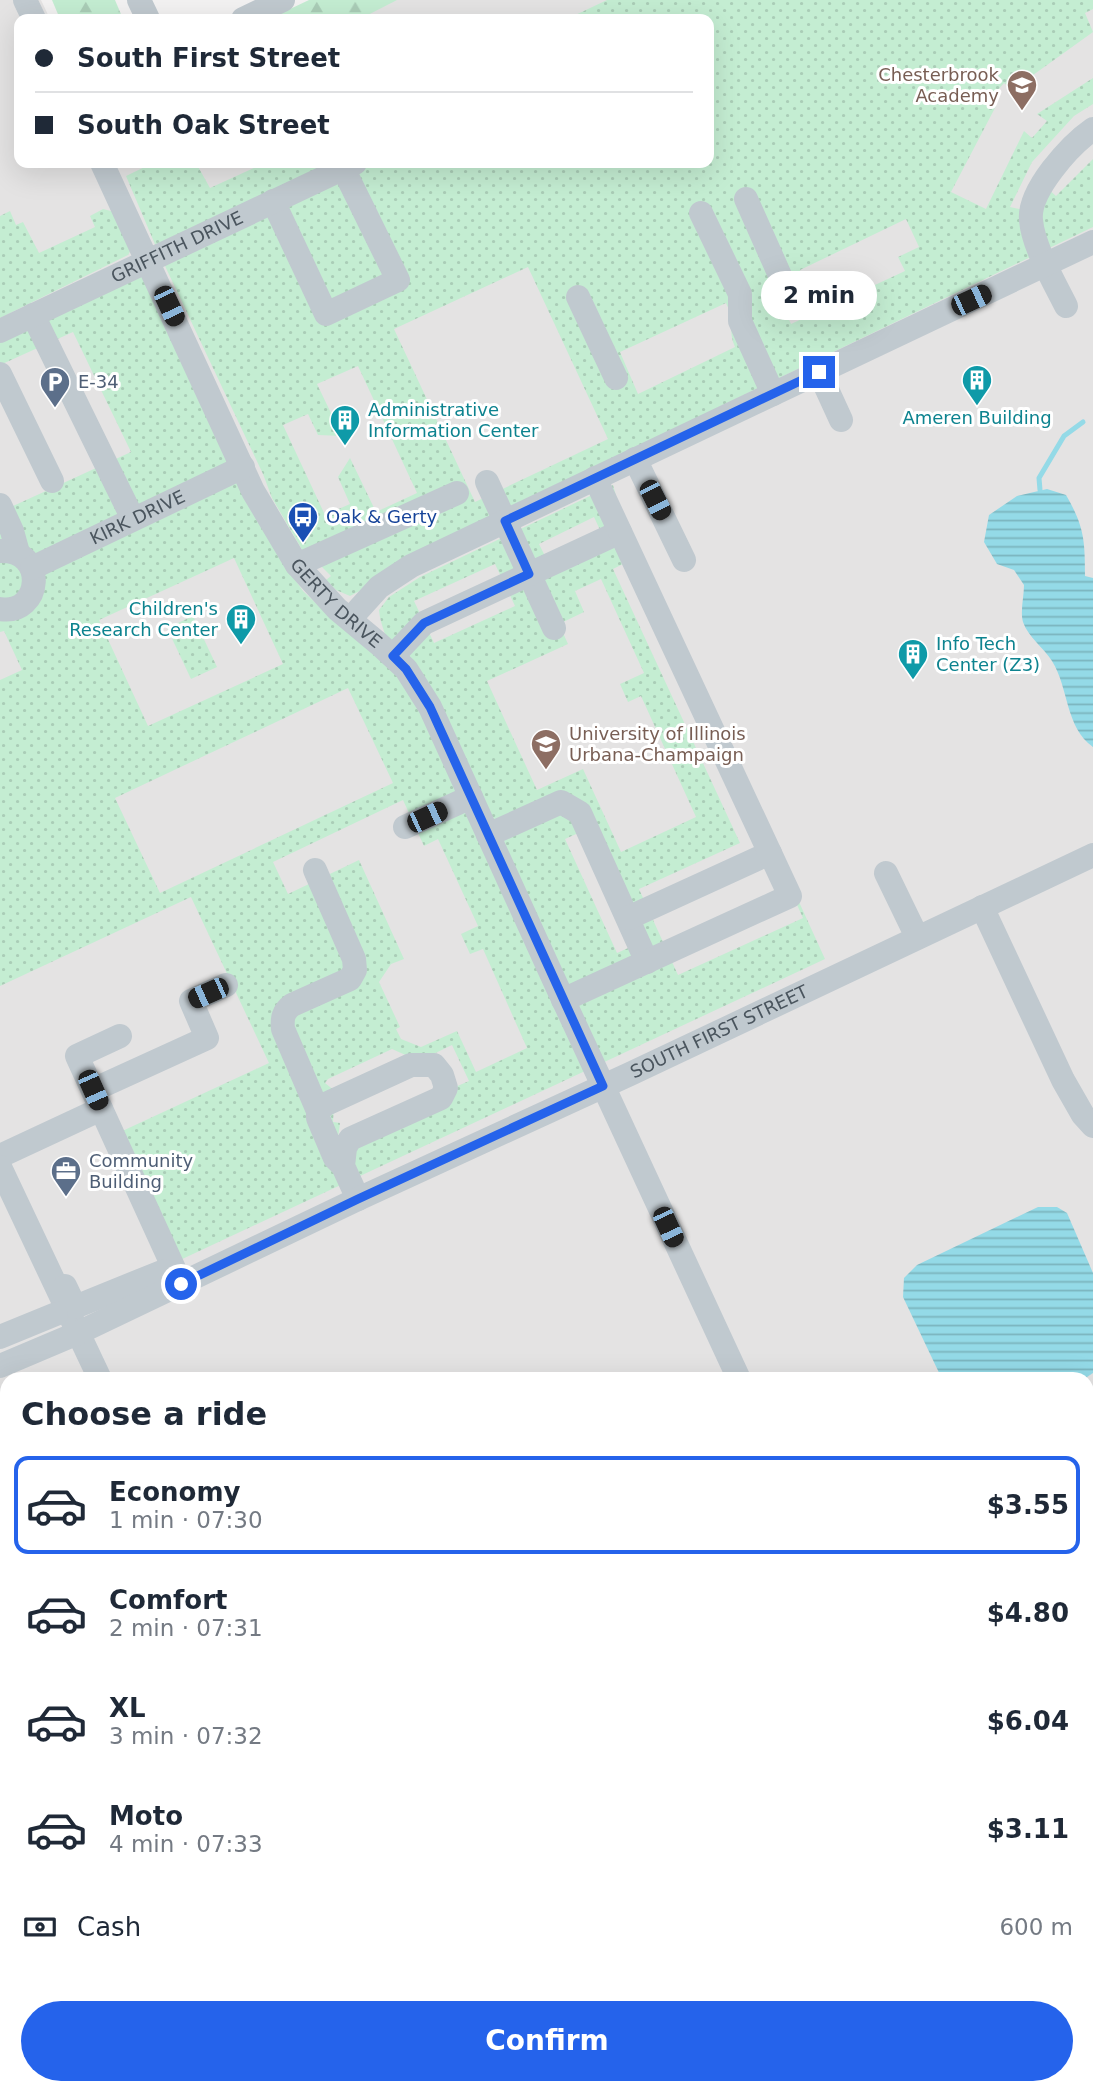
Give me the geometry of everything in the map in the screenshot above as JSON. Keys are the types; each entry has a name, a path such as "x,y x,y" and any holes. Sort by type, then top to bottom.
{"street":[{"path":"254,14 283,0"},
{"path":"1066,306 1046,264 1030,219 1038,190 1055,165 1093,129"},
{"name":"GERTY DRIVE","path":"104,168 263,509 297,565 317,589 406,669 430,707 736,1372"},
{"name":"GRIFFITH DRIVE","path":"0,331 343,168"},
{"path":"273,201 326,314 398,281 350,168"},
{"path":"746,199 790,298"},
{"path":"701,213 740,294 740,321 774,394"},
{"path":"350,620 379,587 395,574 1093,243"},
{"path":"578,297 616,378"},
{"path":"33,315 133,519"},
{"path":"819,372 841,420"},
{"path":"0,374 52,481"},
{"path":"635,460 684,560"},
{"name":"KIRK DRIVE","path":"17,557 133,519 243,467"},
{"path":"563,1000 790,896 595,478"},
{"path":"487,482 555,628"},
{"path":"297,565 457,493"},
{"path":"0,505 12,531 17,557 34,577 30,596 15,608 0,609"},
{"path":"393,656 424,623 620,532"},
{"path":"405,827 471,797"},
{"path":"488,835 561,802 580,813 647,962"},
{"path":"628,918 770,853"},
{"name":"SOUTH FIRST STREET","path":"0,1366 78,1333 172,1278 358,1199 1093,855"},
{"path":"315,870 354,959 355,970 350,979 285,1010 283,1029 335,1158 343,1166 358,1199"},
{"path":"886,873 917,937"},
{"path":"982,908 1063,1080 1083,1115 1093,1126"},
{"path":"0,1156 207,1038 191,1001 226,985"},
{"path":"32,1216 75,1307 172,1278 77,1056 120,1036"},
{"path":"318,1111 326,1104 411,1065 434,1065 442,1075 446,1088 441,1098 350,1139 345,1148 343,1166"},
{"path":"0,1167 97,1372"},
{"path":"0,1337 56,1314"}],"shaded area":[{"name":"University of Illinois Urbana-Champaign","path":"0,0 41,0 48,14 14,14 14,168 714,168 714,14 356,14 386,0 1093,0 1093,1372 0,1372"}],"green space":[{"path":"52,0 115,0 121,14 58,14"},
{"path":"309,0 397,0 370,14 280,14"},
{"path":"607,0 1093,0 1093,9 1085,13 1093,32 1012,90 1004,83 990,99 996,106 951,192 986,209 1024,131 1032,138 1047,121 1037,114 1093,78 1093,104 1074,116 1032,162 1010,207 1037,213 1047,188 1056,196 1093,159 1093,227 723,405 350,596 336,590 326,580 331,576 310,555 304,553 272,498 126,176 143,168 199,168 210,188 254,168 714,168 714,14 578,14","holes":["906,219 919,247 898,257 905,271 791,324 785,311 803,281 800,270","528,267 608,439 475,502 394,329","726,303 735,347 638,394 620,352","358,366 417,493 376,512 350,458 338,477 350,504 325,515 283,425 308,414 318,435 342,436 317,384"]},
{"path":"103,209 115,212 131,250 128,255 0,318 0,216 10,211 16,225 23,222 39,253 95,227 90,216"},
{"path":"139,275 145,279 284,564 303,591 323,610 392,655 379,610 389,597 420,577 613,485 619,506 825,959 178,1261 118,1133 269,1063 191,897 0,986 0,680 22,670 4,631 0,632 0,512 131,452 73,332 0,365 0,338","holes":["594,517 607,545 553,572 539,544","639,556 803,918 678,975 639,889 740,843 613,569","234,558 283,664 148,726 99,620","495,564 515,606 434,643 414,601","601,579 644,673 620,684 628,702 641,696 696,817 621,852 583,769 537,790 487,681 568,644 559,624 584,612 575,591","348,688 393,783 160,893 115,798","403,800 424,846 438,839 478,926 461,934 470,954 483,949 527,1048 476,1072 457,1031 421,1047 401,1039 396,1029 400,1027 379,982 391,964 404,959 359,860 288,894 273,862","594,826 646,940 617,953 565,839","452,1045 469,1081 338,1138 340,1123 333,1122 335,1091 325,1083 328,1079 392,1049 419,1061"]},
{"path":"193,616 217,667 191,679 167,628"}],"water":[{"path":"1047,489 1066,495 1072,506 1082,534 1085,576 1093,578 1093,747 1077,729 1052,661 1023,622 1024,585 1014,570 997,564 984,542 989,515 1017,496"},
{"path":"1038,1207 1057,1207 1067,1213 1093,1273 1093,1372 939,1372 903,1297 904,1278 917,1265"}],"waterway":[{"path":"1040,490 1039,478 1064,436 1083,422"}],"place":[{"name":"Chesterbrook Academy","path":"1022,112"},
{"name":"Ameren Building","path":"977,407"},
{"name":"E-34","path":"55,409"},
{"name":"Administrative Information Center","path":"345,447"},
{"name":"Oak & Gerty","path":"303,544"},
{"name":"Children's Research Center","path":"241,646"},
{"name":"Info Tech Center (Z3)","path":"913,681"},
{"name":"University of Illinois Urbana-Champaign","path":"546,771"},
{"name":"Community Building","path":"66,1198"}],"route":[{"path":"181,1284 603,1086 430,707 406,669 393,656 424,623 529,574 505,521 819,372"}]}
